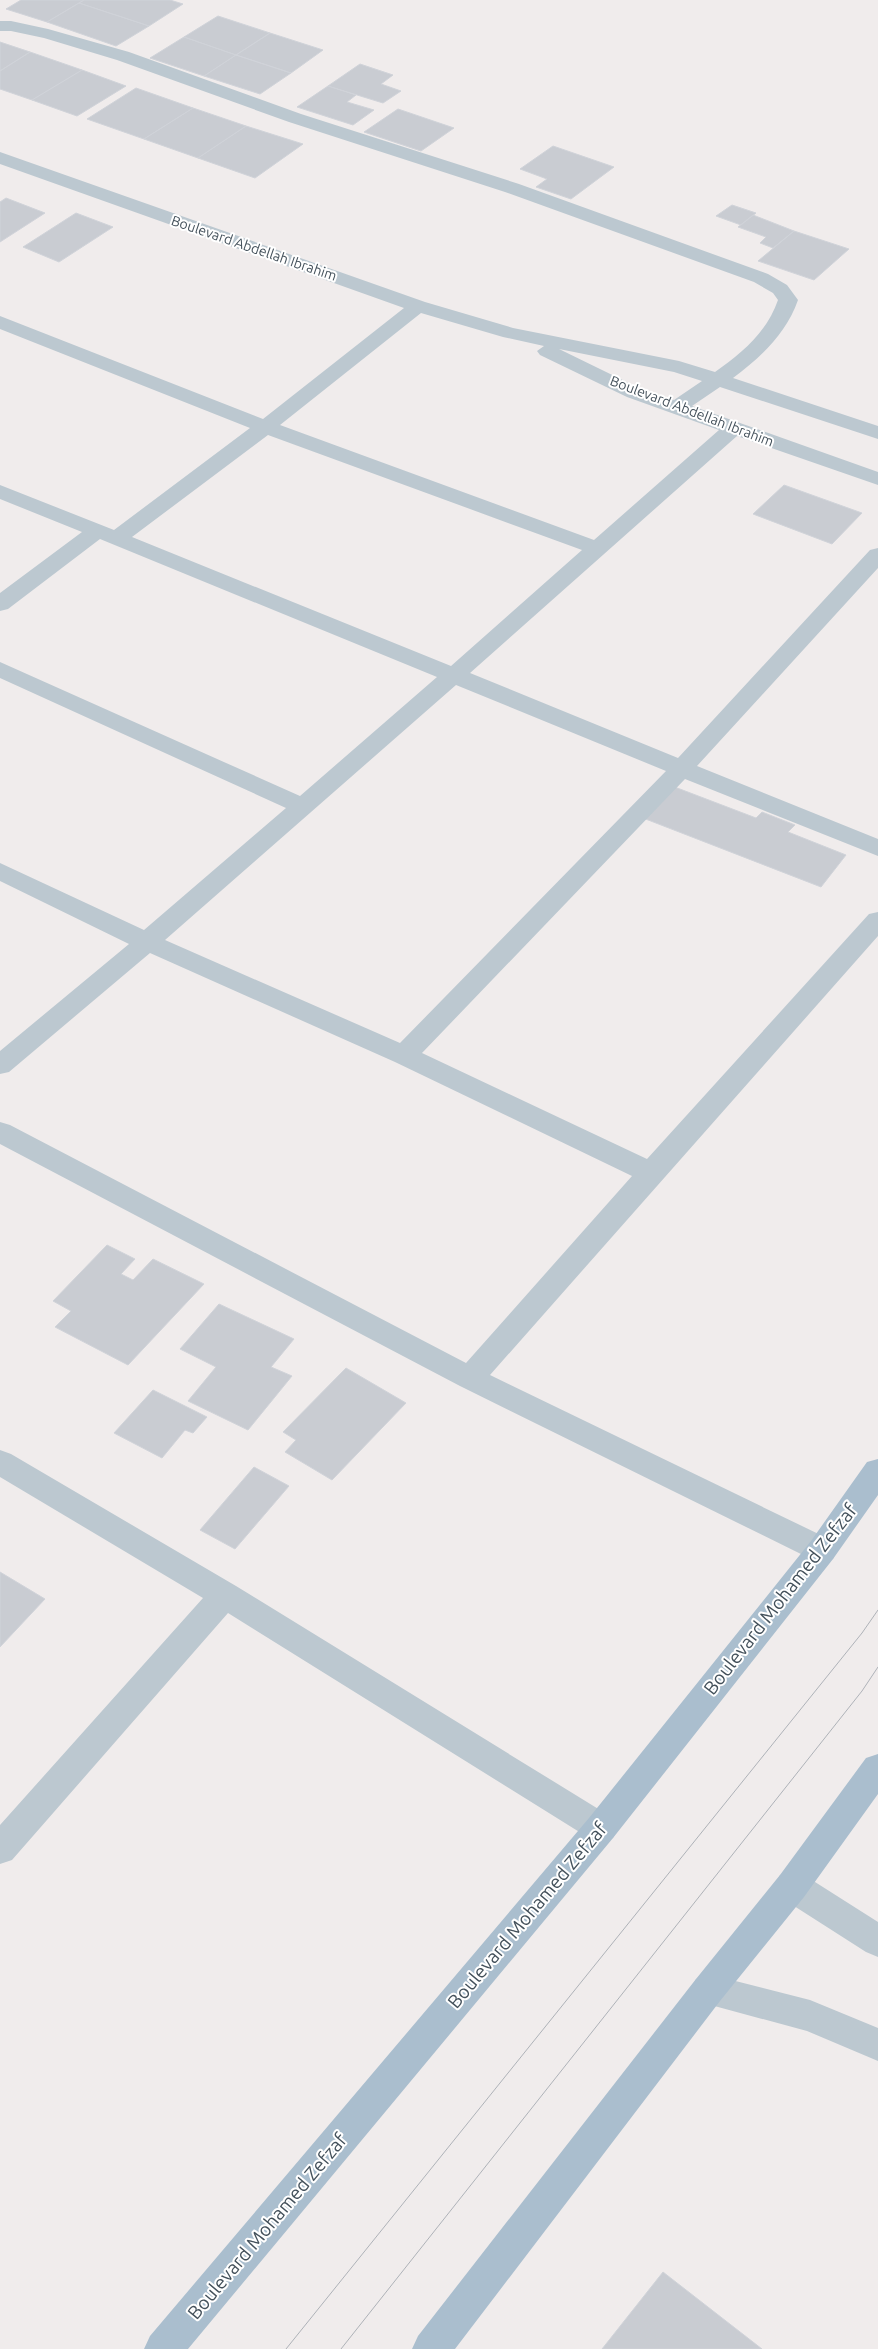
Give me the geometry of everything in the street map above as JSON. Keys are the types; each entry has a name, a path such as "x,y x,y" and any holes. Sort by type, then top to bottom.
{"main road":[{"name":"Boulevard Mohamed Zefzaf","path":"163,2349 600,1828 822,1550 878,1471"},
{"path":"431,2349 708,1990 792,1886 878,1768"}],"street":[{"path":"0,26 11,26 48,34 123,56 295,118 512,188 761,278 780,289 788,300 783,318 764,343 718,379 676,408"},
{"name":"Boulevard Abdellah Ibrahim","path":"0,158 418,306 510,333 679,367 878,433"},
{"path":"0,604 108,534 265,427 418,306"},
{"path":"0,322 265,427 599,549"},
{"name":"Boulevard Abdellah Ibrahim","path":"510,333 634,393 878,479"},
{"path":"0,1065 147,942 301,806 599,549 734,428"},
{"path":"0,491 878,848"},
{"path":"404,1055 682,768 878,555"},
{"path":"0,670 301,806"},
{"path":"0,871 147,942 404,1055 651,1173"},
{"path":"470,1378 878,920"},
{"path":"0,1132 470,1378 822,1550"},
{"path":"0,1462 225,1595 600,1828"},
{"path":"0,1849 225,1595"},
{"path":"792,1886 878,1941"},
{"path":"708,1990 810,2016 878,2045"}],"building":[{"path":"21,0 84,0 47,22 6,9"},
{"path":"84,0 170,0 183,4 149,26 79,3"},
{"path":"79,3 149,26 116,46 47,22"},
{"path":"218,16 270,33 236,55 184,37"},
{"path":"270,33 323,50 291,73 236,55"},
{"path":"184,37 236,55 204,76 150,58"},
{"path":"0,42 30,52 0,71"},
{"path":"30,52 82,70 32,100 0,89 0,71"},
{"path":"236,55 291,73 260,94 204,76"},
{"path":"360,64 393,75 381,84 401,91 383,103 328,86"},
{"path":"82,70 126,86 77,116 32,100"},
{"path":"328,86 356,95 347,102 374,110 353,125 297,107"},
{"path":"136,88 193,108 144,139 87,119"},
{"path":"193,108 246,126 198,158 144,139"},
{"path":"398,109 454,128 421,151 364,132"},
{"path":"246,126 303,144 255,178 198,158"},
{"path":"553,146 614,167 571,199 536,187 547,179 520,169"},
{"path":"6,198 45,213 0,242 0,202"},
{"path":"732,205 756,213 741,225 716,216"},
{"path":"76,213 113,227 59,262 23,247"},
{"path":"753,215 794,231 773,248 760,243 766,237 738,227"},
{"path":"794,231 849,249 814,280 758,261"},
{"path":"784,485 862,513 832,544 753,514"},
{"path":"672,786 756,818 762,812 795,825 788,832 846,855 821,887 643,818"},
{"path":"107,1245 135,1259 121,1274 133,1280 153,1259 204,1284 128,1365 55,1327 71,1311 53,1301"},
{"path":"219,1304 294,1339 271,1367 292,1376 248,1430 188,1401 216,1367 180,1349"},
{"path":"346,1368 406,1403 332,1480 285,1452 296,1440 283,1432"},
{"path":"153,1390 207,1417 193,1433 185,1430 162,1458 114,1433"},
{"path":"254,1467 289,1486 235,1549 200,1530"},
{"path":"0,1572 45,1599 0,1647"},
{"path":"663,2272 762,2349 602,2349"}],"tram line":[{"path":"286,2349 862,1633 878,1610"},
{"path":"341,2349 862,1691 878,1667"}]}
